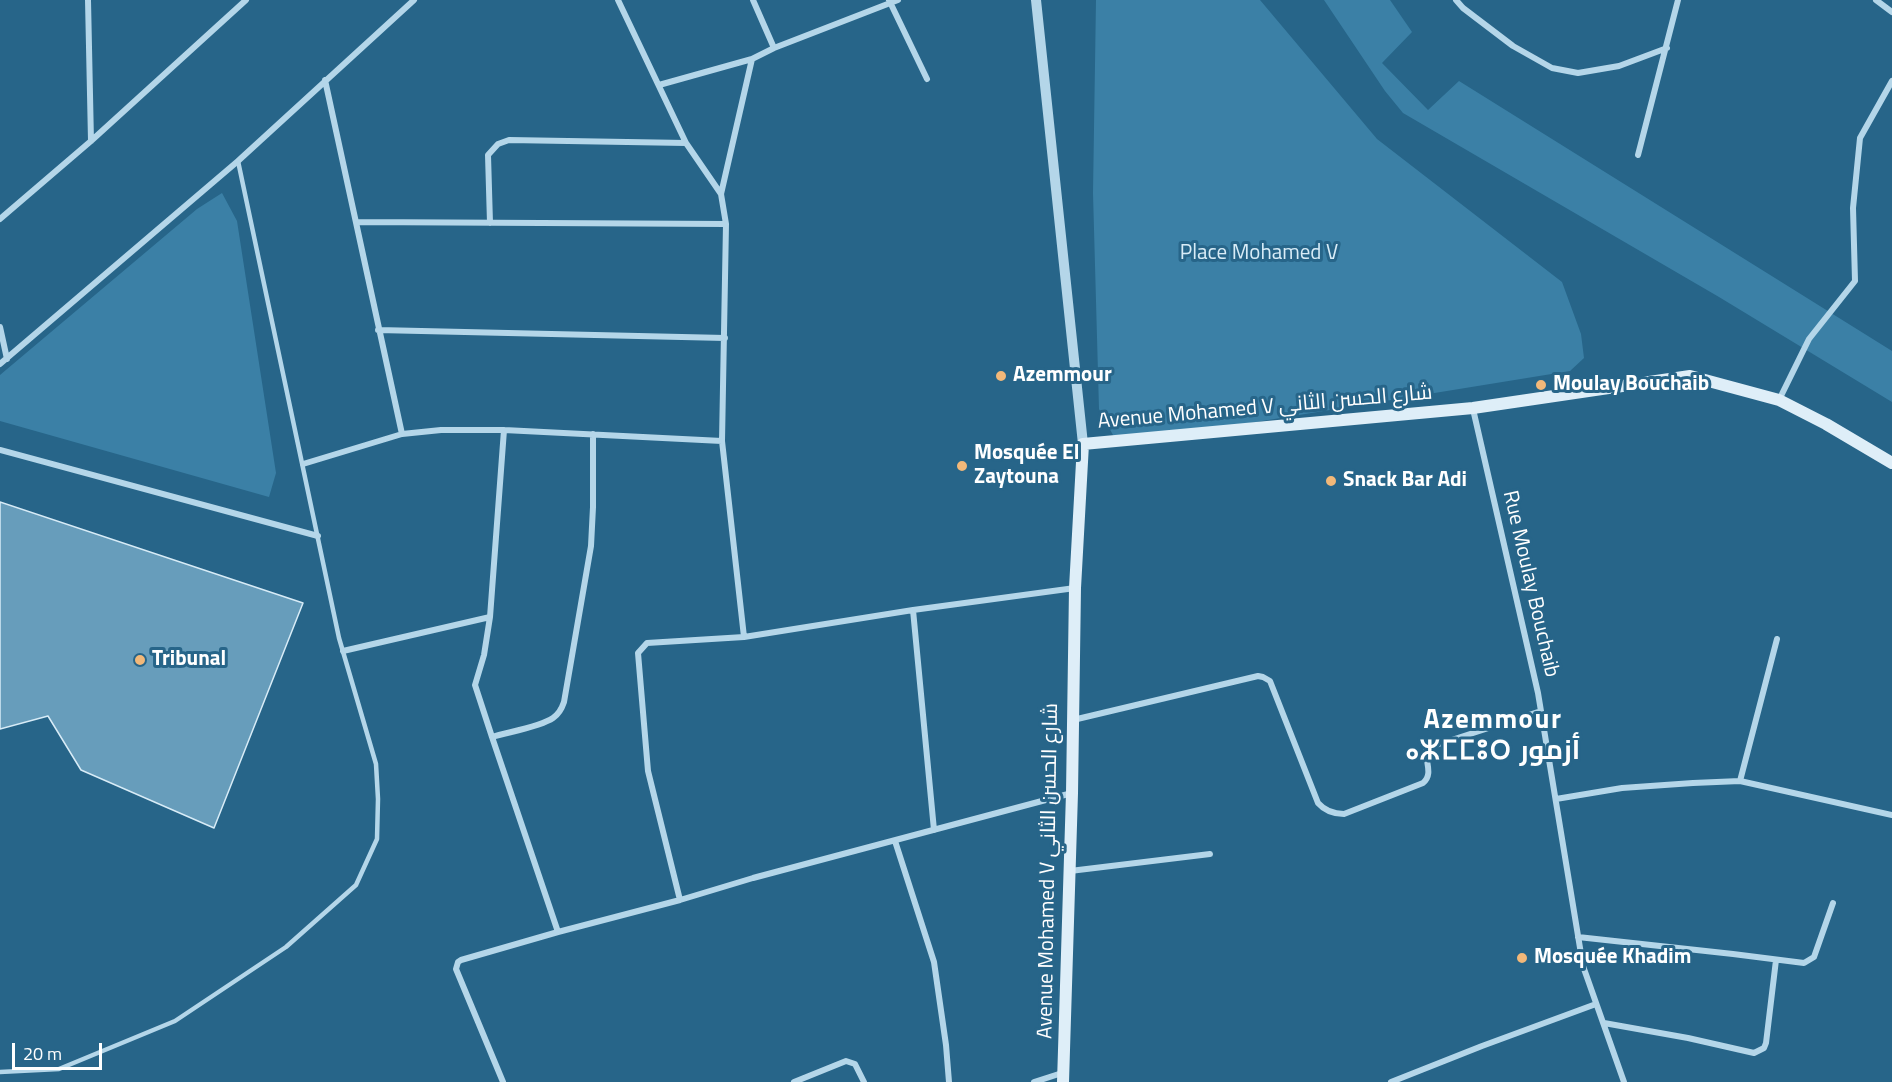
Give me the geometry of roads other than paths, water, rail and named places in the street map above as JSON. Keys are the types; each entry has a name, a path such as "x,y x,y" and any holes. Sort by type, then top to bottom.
{"main road":[{"name":"Avenue Mohamed V شارع الحسن الثاني","path":"1063,1078 1072,793 1075,588 1083,444 1473,408 1690,376 1779,400"},
{"path":"1779,400 1826,424 1892,463"}],"street":[{"path":"88,0 91,141"},
{"path":"0,219 91,141 246,0"},
{"path":"0,364 238,161 414,0"},
{"path":"618,0 686,143 720,194 726,224 723,441 744,638"},
{"path":"753,0 774,48"},
{"path":"659,85 752,59 774,48 898,0"},
{"path":"1036,0 1083,444"},
{"path":"1456,0 1462,8 1513,46 1552,68 1578,73 1619,66 1666,48"},
{"path":"1638,155 1678,0"},
{"path":"1876,0 1892,12"},
{"path":"890,2 927,79"},
{"path":"720,194 752,59"},
{"path":"325,80 402,434"},
{"path":"1779,400 1809,339 1855,281 1853,208 1860,138 1892,81"},
{"path":"490,223 488,155 498,144 509,140 686,143"},
{"path":"357,222 726,224"},
{"path":"0,327 7,359"},
{"path":"378,330 725,338"},
{"name":"Rue Moulay Bouchaib","path":"1473,408 1541,711 1583,966 1624,1082"},
{"path":"303,464 402,434 441,430 504,430 723,441"},
{"path":"504,430 490,617 484,655 475,685 558,932"},
{"path":"492,736 553,718 560,711 564,702 591,546 593,434"},
{"path":"0,450 318,536"},
{"path":"680,900 648,771 638,653 647,643 744,638 913,610 1075,588"},
{"path":"913,610 934,830"},
{"path":"343,651 490,617"},
{"path":"1740,781 1777,639"},
{"path":"1072,721 1263,676 1270,681 1318,803 1323,809 1333,814 1344,814 1428,780 1426,751 1430,747 1541,711"},
{"path":"1556,799 1622,788 1740,781 1892,815"},
{"path":"503,1082 456,969 458,962 753,878 1072,793"},
{"path":"895,841 934,962 945,1035 949,1082"},
{"path":"1069,871 1210,854"},
{"path":"1578,937 1804,963 1814,957 1833,903"},
{"path":"1604,1023 1754,1053 1759,1052 1766,1043 1776,960"},
{"path":"1391,1082 1596,1004"},
{"path":"794,1082 846,1061 855,1064 864,1082"},
{"path":"1034,1082 1063,1078"}],"lane":[{"path":"0,1072 59,1069 175,1021 286,947 356,885 377,839 376,764 343,651 238,161"}],"place":[{"name":"Azemmour","path":"1001,376"},
{"name":"Moulay Bouchaib","path":"1541,385"},
{"name":"Mosquée El Zaytouna","path":"962,466"},
{"name":"Snack Bar Adi","path":"1331,481"},
{"name":"Tribunal","path":"140,660"},
{"name":"Mosquée Khadim","path":"1522,958"}],"district":[{"name":"Azemmour ⴰⵣⵎⵎⵓⵔ أزمور","path":"1493,736"}],"park label":[{"name":"Place Mohamed V","path":"1259,254"}]}
